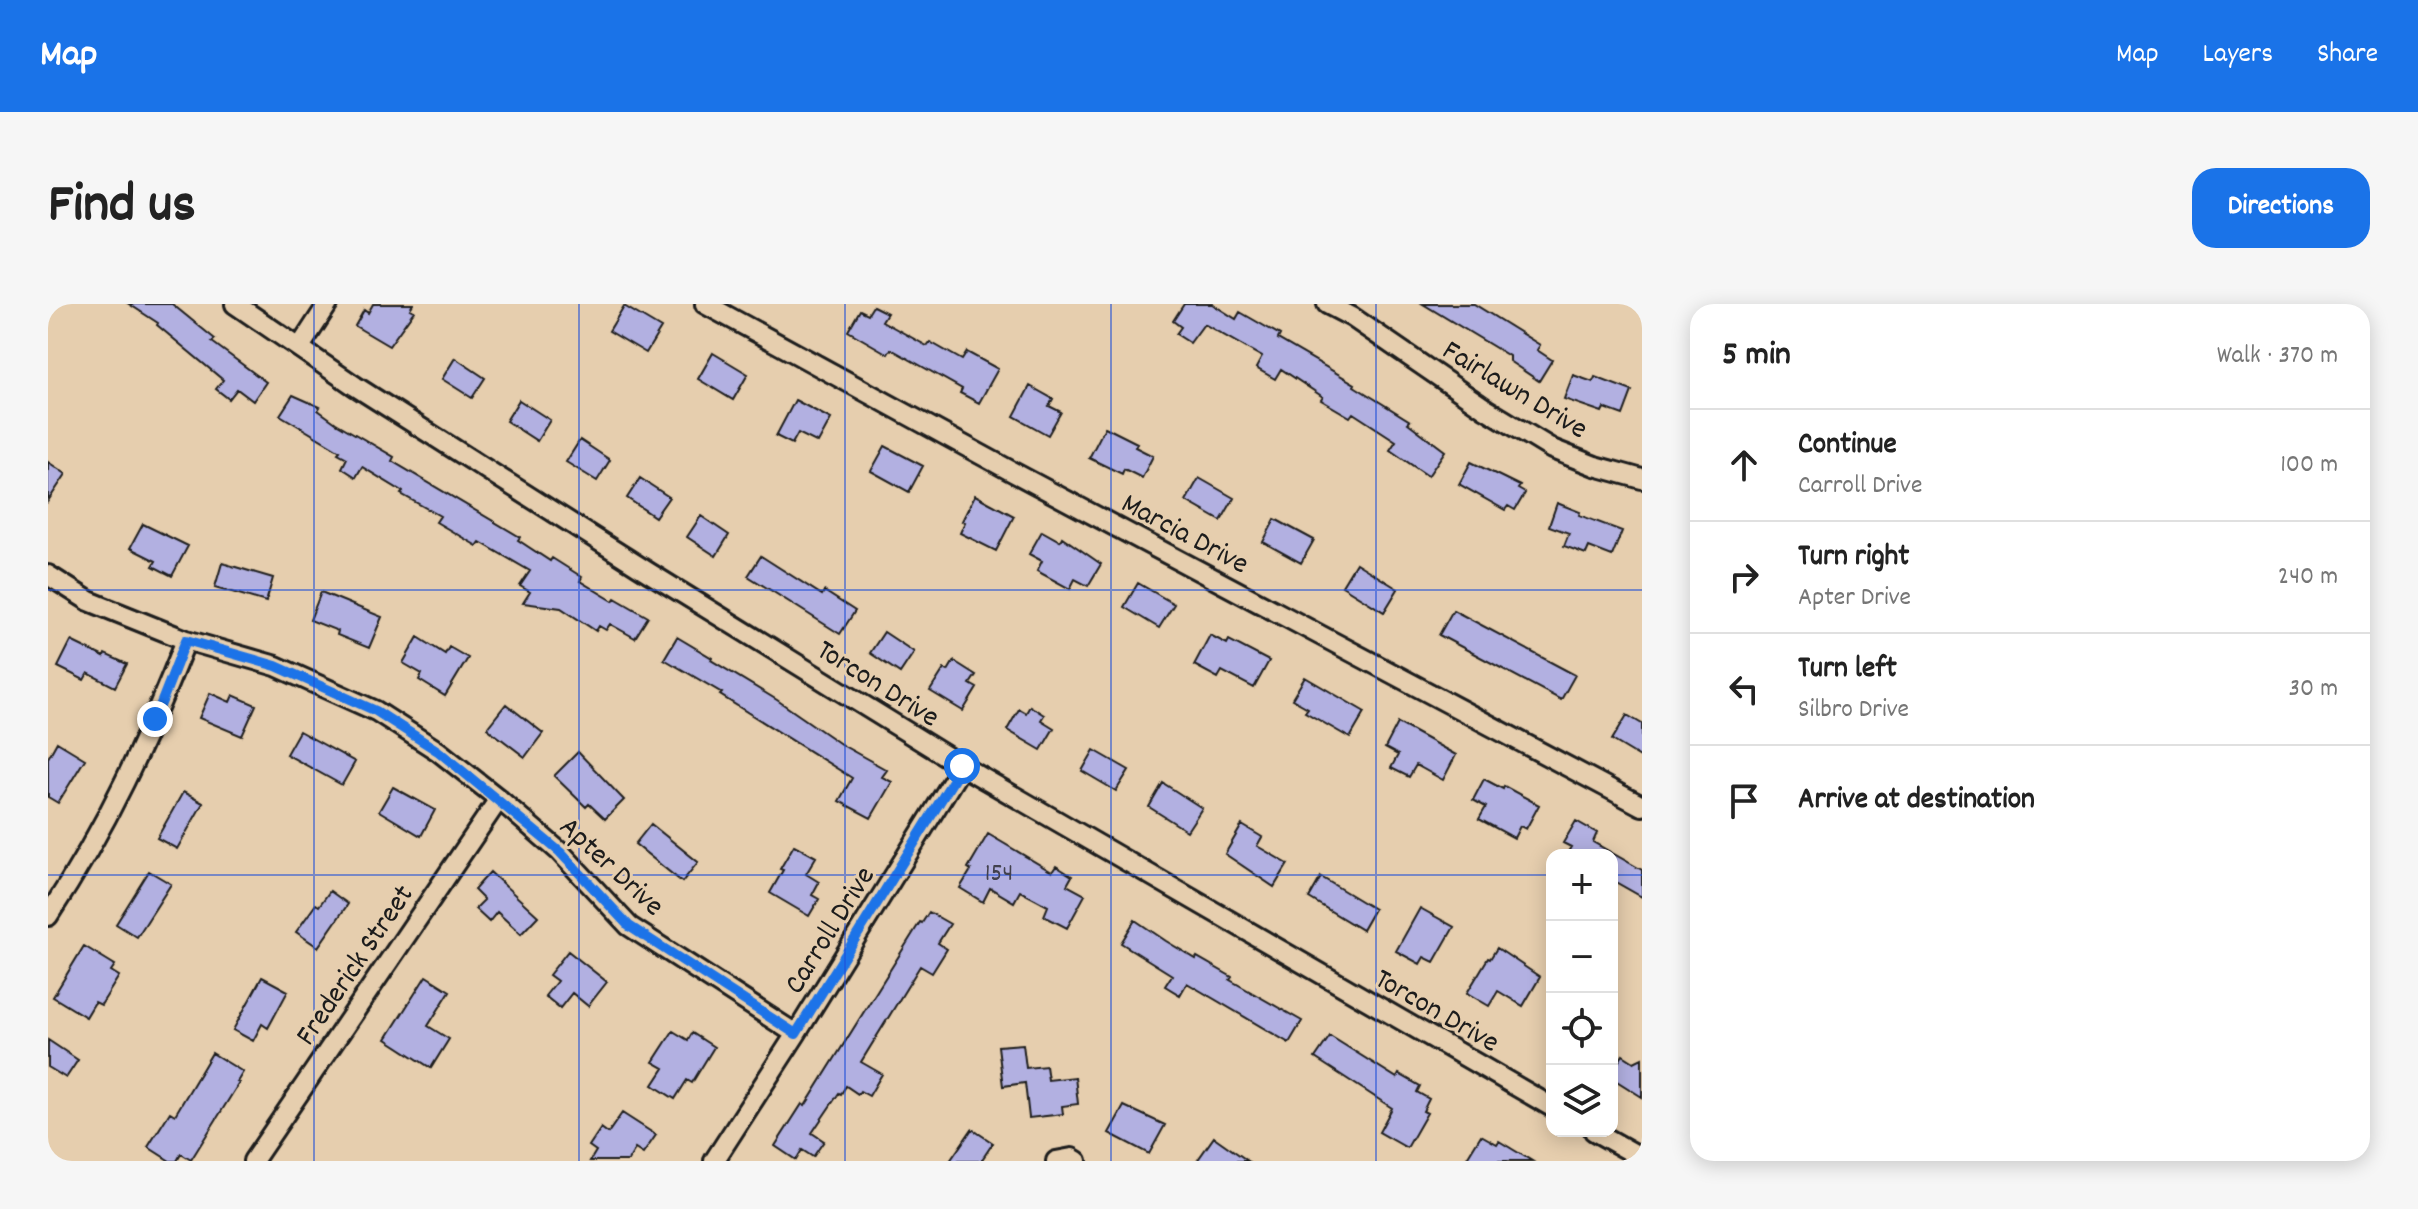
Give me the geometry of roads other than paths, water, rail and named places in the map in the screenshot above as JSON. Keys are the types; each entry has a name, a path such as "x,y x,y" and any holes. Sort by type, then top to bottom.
{"street":[{"name":"Torcon Drive","path":"235,304 355,386 962,766 1546,1104"},
{"path":"300,347 328,304"},
{"name":"Marcia Drive","path":"705,304 1011,471 1642,806"},
{"name":"Fairlawn Drive","path":"1327,304 1352,317 1486,409 1552,449 1595,466 1642,479"},
{"name":"Apter Drive","path":"48,575 89,601 186,640 276,666 376,711 438,751 499,799 560,852 629,926 796,1034"},
{"path":"48,916 87,857 122,791 186,640"},
{"name":"Carroll Drive","path":"714,1161 962,766"},
{"name":"Frederick Street","path":"253,1161 499,799"},
{"path":"1605,1137 1642,1158"},
{"path":"1056,1161 1072,1158 1077,1161"}]}
